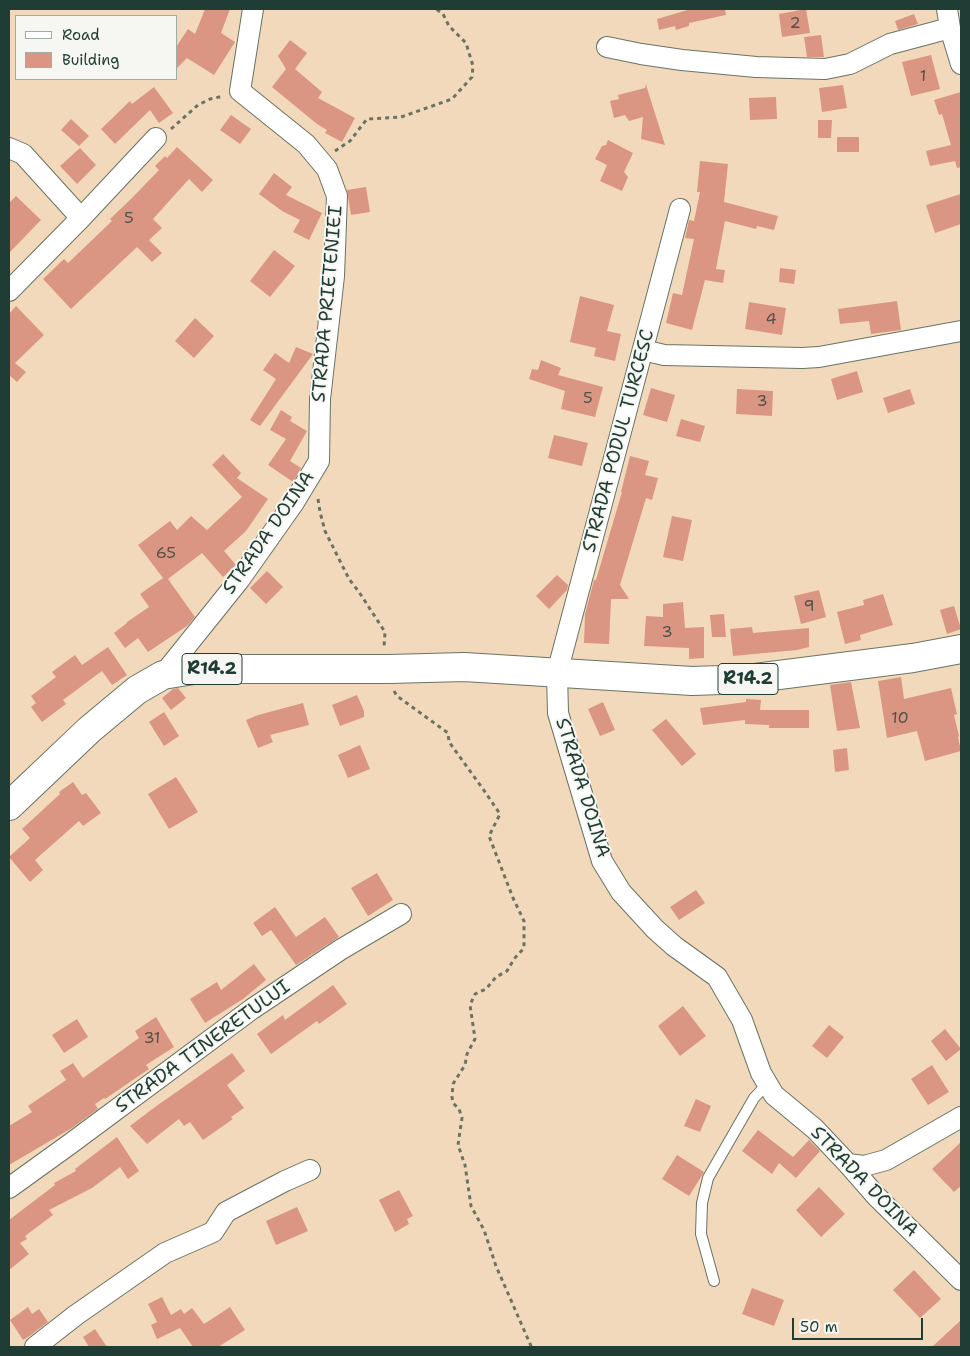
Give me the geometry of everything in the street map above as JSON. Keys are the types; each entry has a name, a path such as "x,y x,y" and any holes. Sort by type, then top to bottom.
{"main road":[{"name":"R14.2","path":"545,672 721,680 755,678 961,650"},
{"name":"STRADA DOINA","path":"9,806 90,730 138,690 163,675 200,670 464,667 545,672"}],"street":[{"path":"240,91 253,9"},
{"path":"606,47 682,60 756,67 825,69 850,64 949,18 961,63"},
{"name":"STRADA PRIETENIEI","path":"240,91 306,144 327,169 337,196 334,276 320,398 318,461"},
{"path":"9,291 156,138"},
{"path":"9,148 23,154 81,218"},
{"name":"STRADA PODUL TURCESC","path":"545,672 643,350 680,209"},
{"path":"643,350 664,355 820,357 961,331"},
{"name":"STRADA DOINA","path":"163,675 240,579 293,504 318,461"},
{"name":"STRADA DOINA","path":"545,672 602,860 621,892 655,929 674,946 717,977 742,1020 761,1073 766,1084 774,1094 815,1129 877,1197 961,1280"},
{"name":"STRADA TINERETULUI","path":"9,1188 252,1009 340,950 401,914"},
{"path":"848,1164 864,1166 886,1160 961,1117"},
{"path":"35,1347 76,1315 165,1253 213,1232 226,1212 285,1180 310,1170"}],"lane":[{"path":"714,1281 701,1234 702,1202 708,1178 754,1098 766,1084"}],"path":[{"path":"320,160 350,141 367,119 401,117 452,99 472,77 473,66 466,43 449,26 443,14 436,9"},
{"path":"156,138 164,136 198,105 210,99 240,91"},
{"path":"318,496 325,531 349,579 385,632 383,651 389,669 388,676 397,696 448,733 449,742 500,814 489,836 524,921 524,948 514,959 507,971 496,977 486,989 475,994 470,1005 475,1039 467,1054 465,1065 453,1084 452,1096 453,1103 459,1109 462,1118 458,1145 465,1165 471,1206 484,1230 496,1266 530,1346 528,1347"}],"building":[{"path":"205,9 230,9 221,33 235,42 214,75 187,58 178,67 178,44 188,29 195,34"},
{"path":"691,9 725,9 726,15 689,23 689,26 676,30 675,26 659,30 657,19"},
{"path":"806,9 810,33 782,37 779,14"},
{"path":"914,14 918,24 898,30 895,21"},
{"path":"821,35 824,57 807,57 804,37"},
{"path":"290,40 307,53 295,69 322,92 318,98 355,118 342,142 325,133 327,130 272,87 286,69 278,56"},
{"path":"931,55 940,89 911,96 902,62"},
{"path":"646,84 665,145 641,139 643,117 629,121 625,115 614,118 610,101 619,99 618,95 645,88"},
{"path":"843,85 847,108 822,112 819,88"},
{"path":"154,87 173,113 159,123 150,110 115,144 101,129 130,101 132,104"},
{"path":"961,92 961,167 957,168 955,161 930,166 926,151 951,145 942,114 939,115 934,100"},
{"path":"776,97 777,119 750,120 749,98"},
{"path":"231,115 251,129 240,144 220,130"},
{"path":"71,119 89,136 79,146 61,130"},
{"path":"818,120 832,120 831,138 818,138"},
{"path":"837,137 859,137 859,152 837,152"},
{"path":"608,140 633,153 624,172 628,177 622,191 600,181 607,165 595,159 602,146 606,145"},
{"path":"177,147 213,180 202,192 189,179 153,219 162,228 149,240 162,253 152,262 137,247 71,309 43,279 64,259 68,263 112,221 110,219 159,170 155,166 165,156 167,158"},
{"path":"80,148 96,165 77,184 60,166"},
{"path":"700,161 728,164 724,202 778,216 774,230 757,226 756,229 725,221 716,269 725,270 723,283 705,280 692,330 666,323 673,293 682,295 694,239 685,238 689,220 694,221 700,192 697,192"},
{"path":"274,173 292,187 286,195 322,213 309,240 293,232 300,220 282,211 259,194"},
{"path":"366,187 370,212 351,215 347,190"},
{"path":"961,194 961,224 935,233 926,205"},
{"path":"16,196 41,220 9,253 9,203"},
{"path":"274,250 295,266 270,297 250,281"},
{"path":"780,268 796,270 794,284 779,282"},
{"path":"580,296 614,305 607,331 621,334 615,361 594,356 596,348 570,342"},
{"path":"897,301 901,330 871,334 869,321 840,324 838,309"},
{"path":"749,302 786,308 782,335 745,329"},
{"path":"16,306 44,335 15,363 26,372 17,382 9,375 9,314"},
{"path":"195,318 214,336 194,358 175,341"},
{"path":"296,347 313,354 260,426 250,420 276,379 263,370 275,353 289,363"},
{"path":"541,360 561,368 558,375 603,387 595,417 561,409 565,391 529,379 532,369 538,370"},
{"path":"857,371 863,392 837,400 831,379"},
{"path":"651,388 675,395 667,422 643,415"},
{"path":"737,389 773,391 772,416 736,414"},
{"path":"910,389 915,404 888,413 883,398"},
{"path":"281,410 292,417 290,421 307,431 290,461 301,468 293,482 268,465 286,439 270,430"},
{"path":"681,419 705,426 700,442 676,436"},
{"path":"554,435 588,443 582,466 548,458"},
{"path":"223,454 241,473 237,478 268,499 246,531 224,551 236,565 223,577 202,553 168,579 195,617 187,626 148,652 138,638 125,648 114,633 149,607 140,594 163,578 138,545 170,521 177,530 191,516 207,530 242,497 212,465"},
{"path":"630,456 649,461 645,475 658,478 652,500 646,498 620,585 629,599 611,599 609,644 584,643 585,614 622,492"},
{"path":"672,516 692,520 683,561 663,557"},
{"path":"267,571 283,587 266,604 250,588"},
{"path":"557,575 568,585 567,590 549,609 536,596"},
{"path":"819,590 826,617 801,624 794,596"},
{"path":"883,594 893,625 860,635 861,640 845,644 837,612 864,605 863,600"},
{"path":"683,602 685,628 704,627 704,658 689,659 689,648 644,646 646,616 663,617 663,604"},
{"path":"954,606 961,629 947,634 940,610"},
{"path":"724,614 726,637 712,637 710,615"},
{"path":"752,627 753,633 809,628 809,647 797,650 733,656 730,629"},
{"path":"108,647 127,675 112,685 102,671 63,700 66,704 42,722 31,707 36,703 31,696 56,677 52,672 75,655 82,665"},
{"path":"901,677 904,699 951,688 957,714 954,715 961,751 925,761 917,731 887,738 878,681"},
{"path":"851,682 860,728 837,731 830,685"},
{"path":"178,688 186,698 171,710 162,698 173,689"},
{"path":"357,695 364,711 364,717 340,726 332,705"},
{"path":"746,699 761,700 760,710 809,710 809,728 769,728 769,725 745,724 745,720 703,725 700,708 746,702"},
{"path":"603,702 615,730 600,736 588,709"},
{"path":"303,703 309,725 270,735 273,742 258,748 246,720"},
{"path":"164,712 179,736 164,746 149,722"},
{"path":"666,719 696,754 682,766 652,730"},
{"path":"360,745 370,769 348,778 338,755"},
{"path":"847,748 849,770 835,772 833,750"},
{"path":"176,777 198,812 169,829 148,794"},
{"path":"73,782 82,795 86,793 101,813 83,826 79,821 35,860 43,870 30,882 9,857 30,838 22,829 60,794 59,792"},
{"path":"377,873 393,900 368,916 351,888"},
{"path":"696,890 705,903 679,920 670,907"},
{"path":"275,907 296,937 325,917 339,937 296,965 271,930 262,936 253,923"},
{"path":"254,964 266,980 243,999 205,1023 190,999 217,982 221,990"},
{"path":"333,985 347,1004 319,1024 317,1021 271,1054 257,1034 283,1015 285,1020"},
{"path":"683,1006 706,1036 680,1056 658,1026"},
{"path":"156,1017 174,1047 146,1065 149,1069 95,1104 98,1109 72,1128 9,1165 9,1126 32,1112 28,1106 66,1080 60,1071 73,1063 83,1078 139,1038 135,1031"},
{"path":"77,1019 88,1037 64,1053 52,1035"},
{"path":"829,1025 844,1037 827,1058 812,1046"},
{"path":"945,1029 961,1049 946,1061 931,1041"},
{"path":"232,1053 245,1071 227,1085 244,1108 231,1117 233,1119 203,1140 190,1122 184,1126 179,1119 147,1144 130,1126 155,1107"},
{"path":"932,1065 949,1092 928,1105 911,1079"},
{"path":"696,1099 711,1106 700,1132 684,1126"},
{"path":"758,1130 793,1157 809,1140 820,1151 796,1178 779,1163 772,1174 742,1151"},
{"path":"117,1137 139,1171 128,1179 120,1167 92,1188 49,1210 53,1215 25,1236 27,1239 20,1243 29,1254 9,1270 9,1220 55,1185 54,1183 76,1171 75,1169"},
{"path":"961,1142 961,1186 954,1192 932,1169"},
{"path":"677,1155 704,1172 689,1196 662,1179"},
{"path":"819,1187 845,1214 821,1237 796,1210"},
{"path":"399,1190 413,1216 407,1219 409,1224 395,1232 379,1200"},
{"path":"297,1207 308,1231 276,1245 266,1221"},
{"path":"914,1270 941,1299 920,1318 893,1290"},
{"path":"752,1288 784,1300 774,1326 742,1314"},
{"path":"162,1297 171,1315 181,1309 184,1314 192,1308 204,1324 230,1307 245,1330 218,1347 193,1347 180,1328 157,1339 151,1325 157,1322 148,1304"},
{"path":"28,1307 32,1314 39,1309 48,1322 23,1340 10,1320"},
{"path":"961,1320 961,1347 932,1347"},
{"path":"95,1329 107,1347 89,1347 83,1337"}]}
